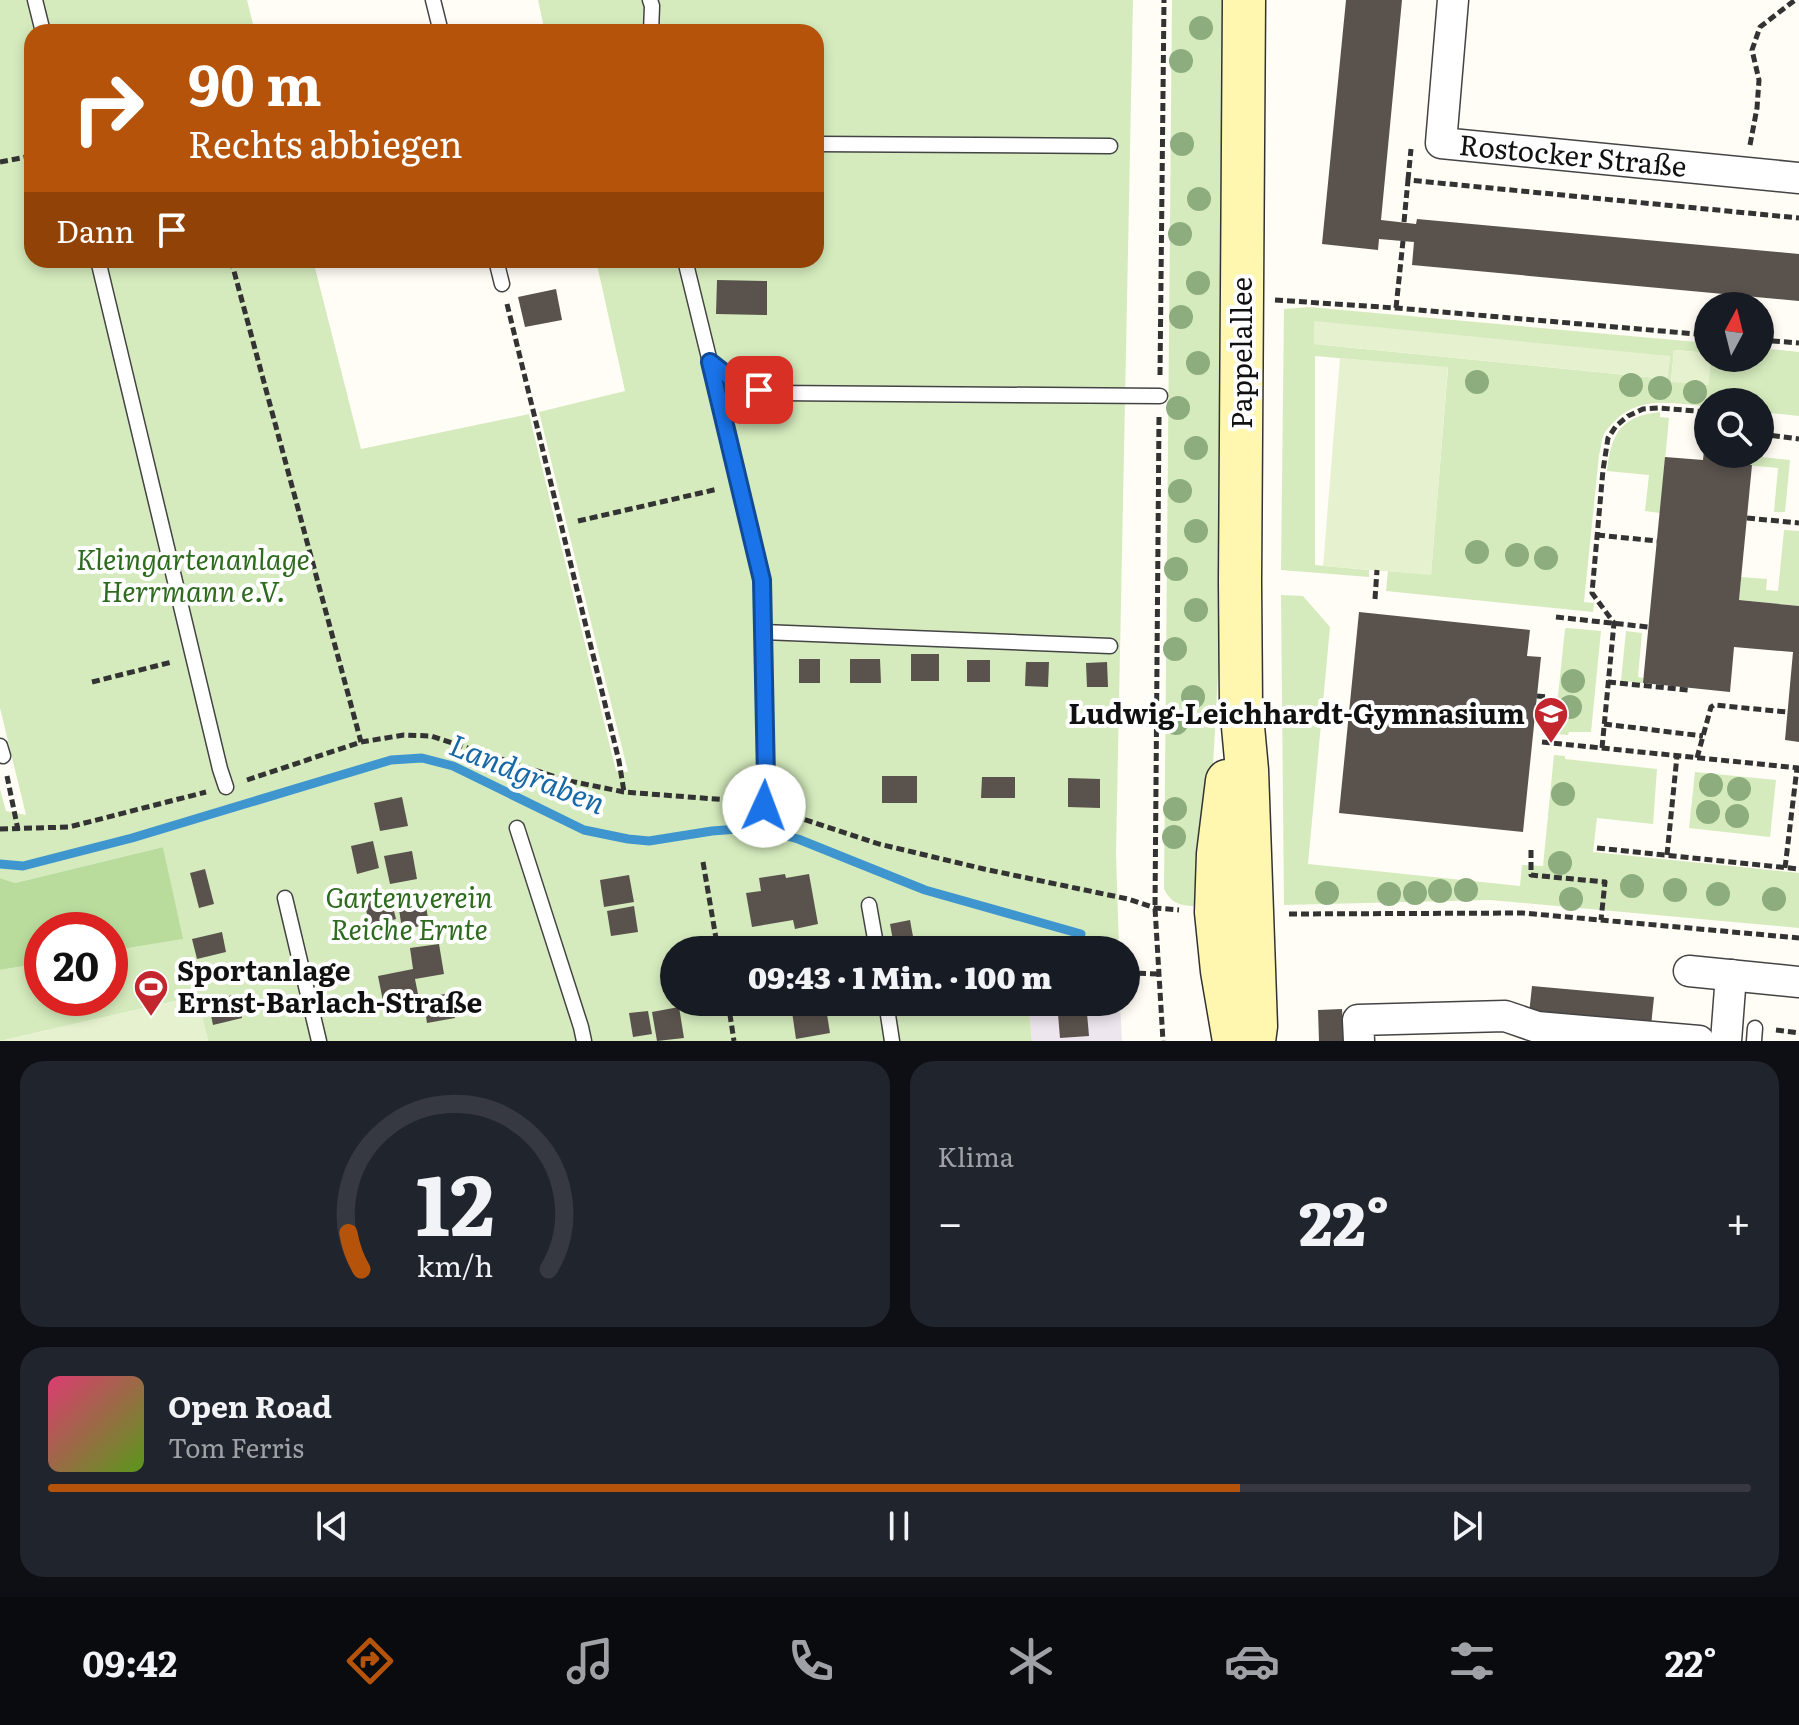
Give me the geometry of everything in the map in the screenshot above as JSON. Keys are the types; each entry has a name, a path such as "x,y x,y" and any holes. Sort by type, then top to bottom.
{"main road":[{"name":"Pappelallee","path":"1244,0 1241,705 1247,770 1254,1041"},
{"name":"Pappelallee","path":"1234,1041 1216,912 1218,854 1228,772 1241,705"}],"street":[{"name":"Rostocker Straße","path":"1453,0 1441,143 1799,178"},
{"path":"1689,971 1799,982"},
{"path":"1726,1041 1731,975"},
{"path":"1359,1041 1358,1020 1505,1016 1537,1027 1699,1041"}],"lane":[{"path":"35,0 41,24"},
{"path":"433,0 439,24"},
{"path":"650,0 651,24"},
{"path":"824,144 1110,146"},
{"path":"100,268 226,787"},
{"path":"498,268 502,284"},
{"path":"687,268 762,580 764,806"},
{"path":"710,362 742,387 776,393 1160,396"},
{"path":"763,632 1110,646"},
{"path":"517,828 584,1041"},
{"path":"285,898 319,1041"},
{"path":"869,905 875,936"},
{"path":"888,1016 892,1041"}],"path":[{"path":"1163,1041 1155,908 1164,0"},
{"path":"1744,173 1757,108 1759,80 1752,50 1760,27 1795,0"},
{"path":"0,162 24,158"},
{"path":"1404,222 1408,180 1799,218"},
{"path":"1396,308 1403,241"},
{"path":"233,268 361,742"},
{"path":"502,284 624,792"},
{"path":"1274,300 1694,334"},
{"path":"1774,341 1799,343"},
{"path":"1602,748 1614,623 1592,593 1608,438 1628,416 1643,409 1694,411"},
{"path":"1774,436 1799,439"},
{"path":"578,521 739,485"},
{"path":"1747,518 1799,523"},
{"path":"1597,535 1657,541"},
{"path":"1375,599 1377,570"},
{"path":"1556,617 1648,627"},
{"path":"92,682 192,656"},
{"path":"1608,682 1688,690 1688,687"},
{"path":"1537,696 1547,697"},
{"path":"1697,758 1714,705 1787,712"},
{"path":"1604,724 1703,736"},
{"path":"0,829 69,827 226,787 361,742 404,735 431,736 565,780 624,792 734,800 764,806 879,844 1128,899 1155,908"},
{"path":"1542,742 1798,768 1785,868"},
{"path":"1,751 18,830"},
{"path":"1667,855 1677,756"},
{"path":"1597,848 1799,869"},
{"path":"1531,850 1531,875 1605,882 1601,920"},
{"path":"703,862 716,936"},
{"path":"1282,914 1523,913 1799,938"},
{"path":"1140,973 1159,974"},
{"path":"730,1016 734,1041"}],"shaded area":[{"path":"1029,1016 1121,1016 1122,1041 1032,1041"}],"green space":[{"path":"0,0 247,0 253,24 24,24 24,268 315,268 361,449 529,414 616,771 628,772 539,412 625,391 598,268 824,268 824,24 543,24 538,0 1133,0 1116,852 1119,936 660,936 660,1016 1029,1016 1032,1041 208,1041 197,996 128,1012 128,948 182,939 163,847 15,883 0,878 0,789 6,811 26,815 0,708"},
{"path":"1172,0 1230,0 1223,586 1211,802 1202,899 1195,906 1176,903 1164,889"},
{"path":"1309,307 1694,342 1694,352 1674,350 1671,381 1708,385 1709,372 1774,372 1774,349 1799,352 1799,416 1774,413 1774,388 1694,388 1694,405 1674,403 1640,406 1620,416 1609,428 1603,436 1599,455 1584,602 1594,603 1593,612 1386,591 1388,571 1431,574 1448,368 1315,356 1315,565 1369,570 1369,577 1281,570 1284,309","holes":["1314,344 1670,356 1667,379"]},
{"path":"1314,321 1670,356 1667,379 1314,344"},
{"path":"1674,350 1694,352 1694,372 1709,372 1708,385 1671,382"},
{"path":"1340,358 1448,367 1431,575 1323,566"},
{"path":"1660,412 1660,417 1669,418 1660,513 1645,511 1649,475 1607,471 1611,447 1620,430 1635,418"},
{"path":"1774,458 1790,460 1785,512 1774,512 1778,468 1774,468"},
{"path":"1784,530 1799,531 1799,606 1739,600 1741,577 1767,579 1766,590 1778,591"},
{"path":"1281,595 1303,596 1330,627 1308,864 1520,886 1522,865 1543,866 1554,755 1565,756 1565,759 1657,769 1653,824 1597,818 1593,852 1799,873 1799,928 1490,900 1284,905"},
{"path":"1567,628 1601,631 1591,732 1569,732 1568,735 1554,734"},
{"path":"1626,631 1642,633 1638,677 1643,678 1643,683 1621,681"},
{"path":"1695,772 1776,780 1770,837 1689,828"},
{"path":"163,847 183,939 128,948 128,912 24,912 24,966 0,970 0,878 15,883"},
{"path":"24,966 24,1016 109,1016 0,1041 0,970"},
{"name":"Sportanlage Ernst-Barlach-Straße","path":"197,996 208,1041 0,1041 109,1016 128,1016 128,1012"}],"building":[{"path":"1346,0 1402,0 1381,220 1416,224 1417,219 1799,254 1799,301 1774,299 1774,292 1702,292 1412,265 1414,242 1379,239 1378,250 1322,244"},
{"path":"717,280 767,281 767,315 716,314"},
{"path":"556,289 562,320 525,327 518,297"},
{"path":"1665,457 1694,459 1694,468 1752,468 1739,600 1799,606 1799,742 1785,740 1793,652 1734,647 1730,692 1643,683"},
{"path":"1359,612 1530,630 1527,656 1541,657 1523,832 1339,813"},
{"path":"911,654 939,654 939,681 911,681"},
{"path":"799,659 820,659 820,683 799,683"},
{"path":"850,659 880,659 881,683 850,683"},
{"path":"967,660 990,660 990,682 967,682"},
{"path":"1026,662 1049,662 1048,687 1025,686"},
{"path":"1107,662 1108,687 1087,687 1086,663"},
{"path":"882,776 917,776 917,803 882,803"},
{"path":"982,777 1015,777 1015,798 981,798"},
{"path":"1068,778 1100,779 1100,808 1068,807"},
{"path":"402,797 408,826 380,831 374,803"},
{"path":"373,841 379,868 357,874 351,846"},
{"path":"412,851 417,879 390,884 384,856"},
{"path":"205,869 214,904 199,908 190,873"},
{"path":"785,874 786,878 809,874 818,924 795,929 793,920 752,927 746,893 761,891 759,878"},
{"path":"629,875 634,902 604,907 600,880"},
{"path":"389,892 396,919 370,926 363,898"},
{"path":"425,899 429,925 402,929 398,903"},
{"path":"634,906 638,932 611,936 607,911"},
{"path":"910,920 913,936 892,936 890,924"},
{"path":"222,932 226,952 197,959 192,939"},
{"path":"439,944 444,974 415,979 420,1004 385,1011 378,976 413,969 410,948"},
{"path":"1532,986 1654,997 1651,1026 1529,1014"},
{"path":"450,993 455,1018 427,1023 423,998"},
{"path":"237,994 242,1018 213,1025 208,1001"},
{"path":"1342,1009 1344,1041 1319,1041 1318,1010"},
{"path":"648,1011 652,1034 633,1037 629,1013"},
{"path":"660,1011 660,1016 680,1016 684,1038 657,1041 652,1012"},
{"path":"793,1016 827,1016 830,1033 796,1039"},
{"path":"1058,1016 1087,1016 1089,1036 1060,1038"}],"waterway":[{"name":"Landgraben","path":"0,864 23,866 132,838 391,760 422,758 453,766 584,830 649,841 712,831 751,828 769,831 798,839 925,890 1081,934"}],"place":[{"name":"Ludwig-Leichhardt-Gymnasium","path":"1551,745"},
{"name":"Sportanlage Ernst-Barlach-Straße","path":"151,1018"}],"route":[{"path":"759,390 742,387 710,362 762,580 764,806"}],"park label":[{"name":"Kleingartenanlage Herrmann e.V.","path":"193,576"},
{"name":"Gartenverein Reiche Ernte","path":"409,914"}]}
